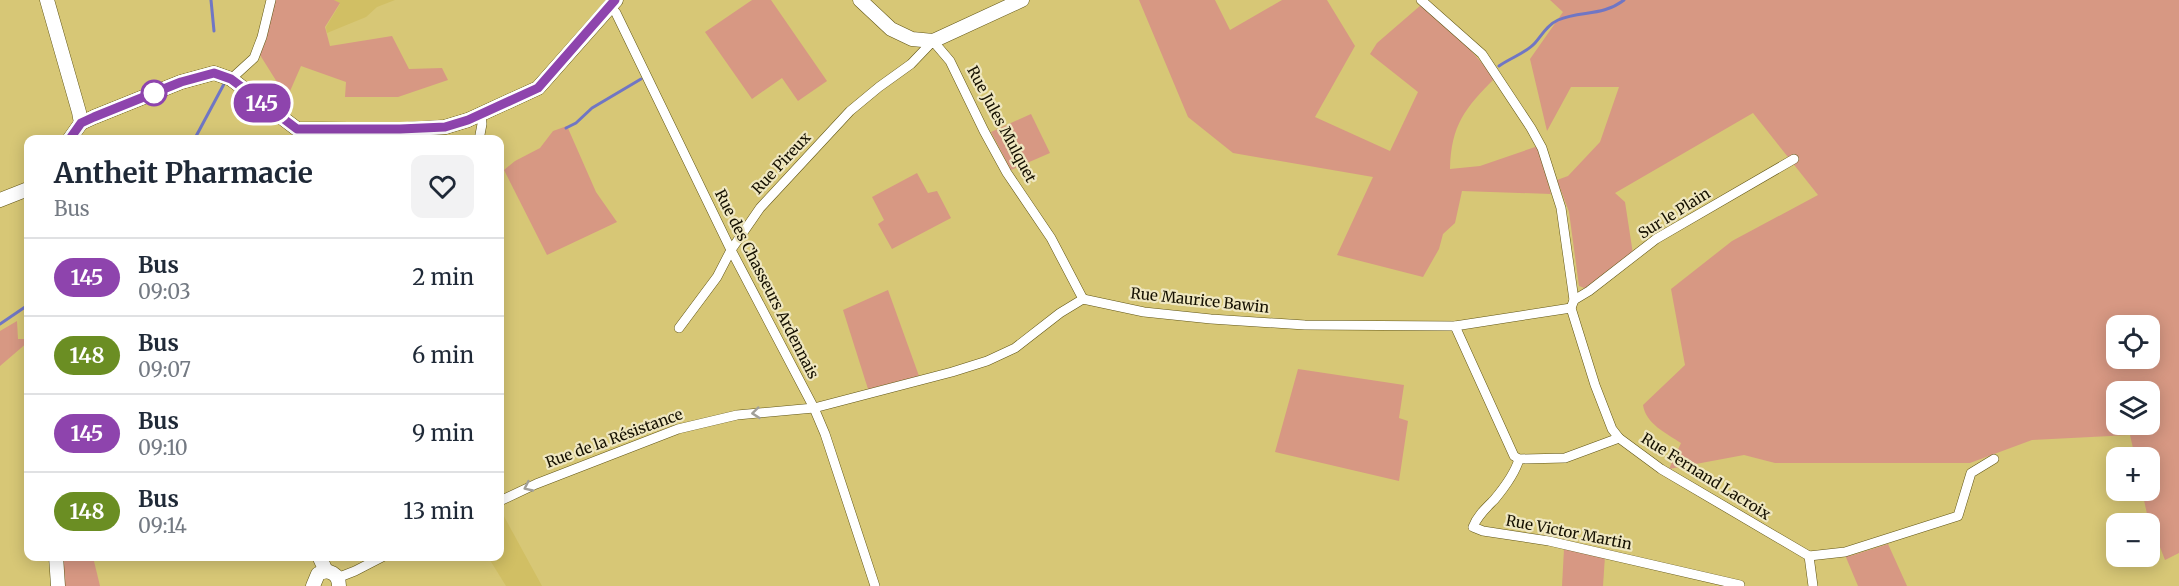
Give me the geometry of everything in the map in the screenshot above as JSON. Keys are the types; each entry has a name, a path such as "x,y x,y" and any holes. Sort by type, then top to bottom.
{"street":[{"path":"47,0 81,123"},
{"path":"231,79 254,58 271,0"},
{"path":"860,0 891,29 912,39 933,41 1022,0"},
{"name":"Rue Fernand Lacroix","path":"1421,0 1482,54 1542,148 1561,208 1573,304 1595,385 1612,429 1618,438 1661,469 1809,556"},
{"path":"73,135 81,123 181,82 214,73 231,79 297,134 445,127 481,115 538,88 613,3"},
{"name":"Rue des Chasseurs Ardennais","path":"613,3 731,250 814,408 825,434 875,586"},
{"name":"Rue Pireux","path":"679,328 717,277 731,250 760,208 850,111 911,64 933,41"},
{"name":"Rue Jules Mulquet","path":"933,41 950,60 984,131 1008,173 1051,238 1083,299"},
{"path":"480,135 481,115"},
{"name":"Sur le Plain","path":"1573,304 1656,239 1794,159"},
{"path":"0,200 24,191"},
{"path":"814,408 987,361 1016,348 1060,313 1083,299"},
{"name":"Rue Maurice Bawin","path":"1083,299 1144,312 1305,325 1455,326 1573,304"},
{"path":"1455,326 1514,456 1519,459 1565,458 1618,438"},
{"name":"Rue de la Résistance","path":"504,499 536,484 678,429 737,415 814,408"},
{"name":"Rue Victor Martin","path":"1519,459 1500,494 1476,520 1473,527 1483,531 1549,541 1740,585"},
{"path":"1814,586 1809,556 1845,552 1958,516 1971,473 1994,459"},
{"path":"56,561 58,586"},
{"path":"322,561 334,578"},
{"path":"313,586 318,574 334,578 355,572 375,561"}],"shaded area":[{"path":"274,0 334,0 340,3 325,27 330,46 392,36 409,69 442,68 448,80 398,97 345,97 346,82 301,66 287,98 260,55 266,40"},
{"path":"334,0 395,0 377,7 366,17 327,33 326,27 340,4"},
{"path":"752,0 771,0 827,81 798,101 782,78 752,99 705,32"},
{"path":"1139,0 1215,0 1230,30 1282,0 1327,0 1355,46 1315,117 1390,151 1418,92 1370,54 1377,43 1421,5 1467,46 1495,78 1475,99 1462,118 1453,140 1450,169 1480,166 1538,146 1551,194 1462,191 1455,223 1443,234 1439,249 1423,277 1337,255 1373,177 1233,153 1188,117"},
{"path":"1550,0 2179,0 2179,553 2165,560 2160,547 2160,513 2147,513 2144,501 2160,501 2160,447 2133,447 2130,435 2032,440 1970,463 1775,463 1744,455 1669,469 1681,443 1652,423 1643,405 1685,365 1671,289 1732,241 1818,195 1753,113 1615,193 1625,202 1633,254 1587,289 1579,286 1569,212 1557,180 1568,176 1600,142 1619,87 1571,87 1547,131 1530,59 1563,12"},
{"path":"1031,114 1050,153 1011,170 991,132"},
{"path":"567,126 596,192 617,222 547,255 504,170 515,161 540,148 553,131"},
{"path":"917,173 928,193 937,191 951,218 892,249 878,224 884,220 872,197"},
{"path":"888,290 919,376 868,389 843,310"},
{"path":"17,321 18,339 24,339 24,345 0,366 0,331"},
{"path":"1298,369 1404,385 1399,418 1408,421 1399,481 1275,452"},
{"path":"504,516 542,586 506,586 490,561 504,561"},
{"path":"1888,544 1907,586 1858,586 1845,555 1850,556"},
{"path":"1564,549 1605,556 1603,586 1562,586"},
{"path":"61,561 94,561 100,586 63,586"}],"waterway":[{"path":"211,0 214,31"},
{"path":"1499,66 1531,47 1554,22 1575,15 1608,9 1624,0"},
{"path":"566,128 576,123 592,108 641,79"},
{"path":"197,135 224,84"},
{"path":"0,324 24,308"}],"bus line":[{"name":"145","path":"73,135 81,123 94,117 181,82 214,73 231,79 297,129 445,127 512,102 538,88 615,0"}]}
